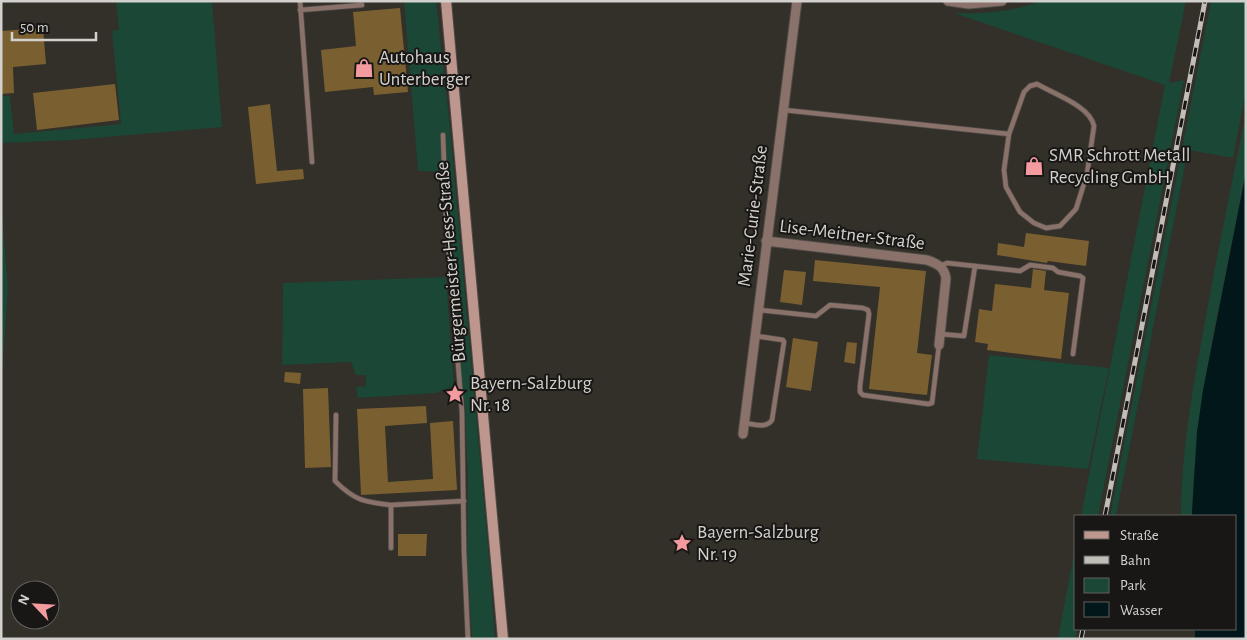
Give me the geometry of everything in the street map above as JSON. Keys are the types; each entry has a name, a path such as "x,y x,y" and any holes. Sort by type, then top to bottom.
{"main road":[{"name":"Bürgermeister-Hess-Straße","path":"447,1 503,639"}],"street":[{"name":"Marie-Curie-Straße","path":"743,434 797,1"},
{"path":"948,1 969,4 1002,1"},
{"name":"Lise-Meitner-Straße","path":"766,240 928,260 937,263 943,269 946,278 939,345"}],"lane":[{"path":"300,1 312,162"},
{"path":"300,10 362,5"},
{"path":"1036,84 1086,111 1092,119 1094,126 1087,174 1076,209 1060,226 1046,228 1034,223 1020,212 1006,187 1004,170 1009,134 1024,92 1030,86 1036,84"},
{"path":"782,110 1009,134"},
{"path":"443,135 446,217 462,412 464,552 468,639"},
{"path":"940,266 947,264 1020,271 1030,266 1053,268 1058,272 1084,278 1073,354"},
{"path":"940,334 964,336 975,266"},
{"path":"758,310 816,316 830,305 868,310 860,386 860,392 863,395 932,403 934,400 939,345"},
{"path":"744,423 765,426 770,424 772,420 784,342 783,340 754,336"},
{"path":"336,414 336,481 349,495 368,503 391,505 464,501"},
{"path":"391,505 391,548"}],"green space":[{"path":"116,1 212,1 222,127 73,140 1,143 1,96 10,96 14,134 121,124 112,31 119,30"},
{"path":"404,1 436,1 450,128 495,639 472,639 467,558 468,482 465,406 452,277 447,172 418,171"},
{"path":"1041,1 1186,1 1169,83 1184,80 1098,515 1081,515 1165,85 954,13 977,13 1020,8"},
{"path":"1211,1 1246,1 1246,90 1233,158 1188,150 1116,515 1110,515"},
{"path":"1246,113 1246,172 1212,342 1194,470 1192,515 1181,515 1187,427 1212,282"},
{"path":"1,201 8,288 1,390"},
{"path":"446,277 454,386 436,393 358,398 356,387 366,386 366,375 356,375 351,362 282,365 283,283"},
{"path":"989,355 1109,368 1088,469 977,459"},
{"path":"1074,553 1074,630 1077,630 1075,639 1058,639"}],"water":[{"path":"1246,172 1246,639 1195,639 1195,630 1237,630 1237,515 1192,515 1197,432 1203,390"}],"building":[{"name":"Autohaus Unterberger","path":"400,8 408,92 374,95 373,87 325,92 321,50 356,46 353,12"},
{"path":"43,28 46,64 13,67 14,93 1,94 1,31"},
{"path":"115,84 119,120 37,130 33,93"},
{"path":"270,104 277,171 303,169 304,179 256,184 248,107"},
{"path":"1026,233 1089,241 1086,266 1048,261 1047,263 997,255 998,243 1024,247"},
{"path":"815,260 926,271 917,353 932,355 927,395 869,389 880,287 813,281"},
{"path":"1033,269 1046,271 1044,290 1069,293 1061,359 987,350 988,344 975,342 979,309 992,311 995,284 1031,288"},
{"path":"784,270 806,272 802,305 780,302"},
{"path":"793,338 818,342 811,391 786,387"},
{"path":"847,342 857,343 855,364 844,362"},
{"path":"285,372 301,373 300,384 284,382"},
{"path":"328,388 331,467 305,468 303,389"},
{"path":"426,406 427,423 385,426 388,482 433,479 430,423 453,421 457,490 361,495 357,409"},
{"path":"398,534 427,534 426,556 398,556"}],"railway":[{"path":"1105,515 1205,1"},
{"path":"1081,639 1083,630"}],"place":[{"name":"Autohaus Unterberger","path":"364,68"},
{"name":"SMR Schrott Metall Recycling GmbH","path":"1034,166"},
{"name":"Bayern-Salzburg Nr. 18","path":"455,394"},
{"name":"Bayern-Salzburg Nr. 19","path":"682,543"}]}
